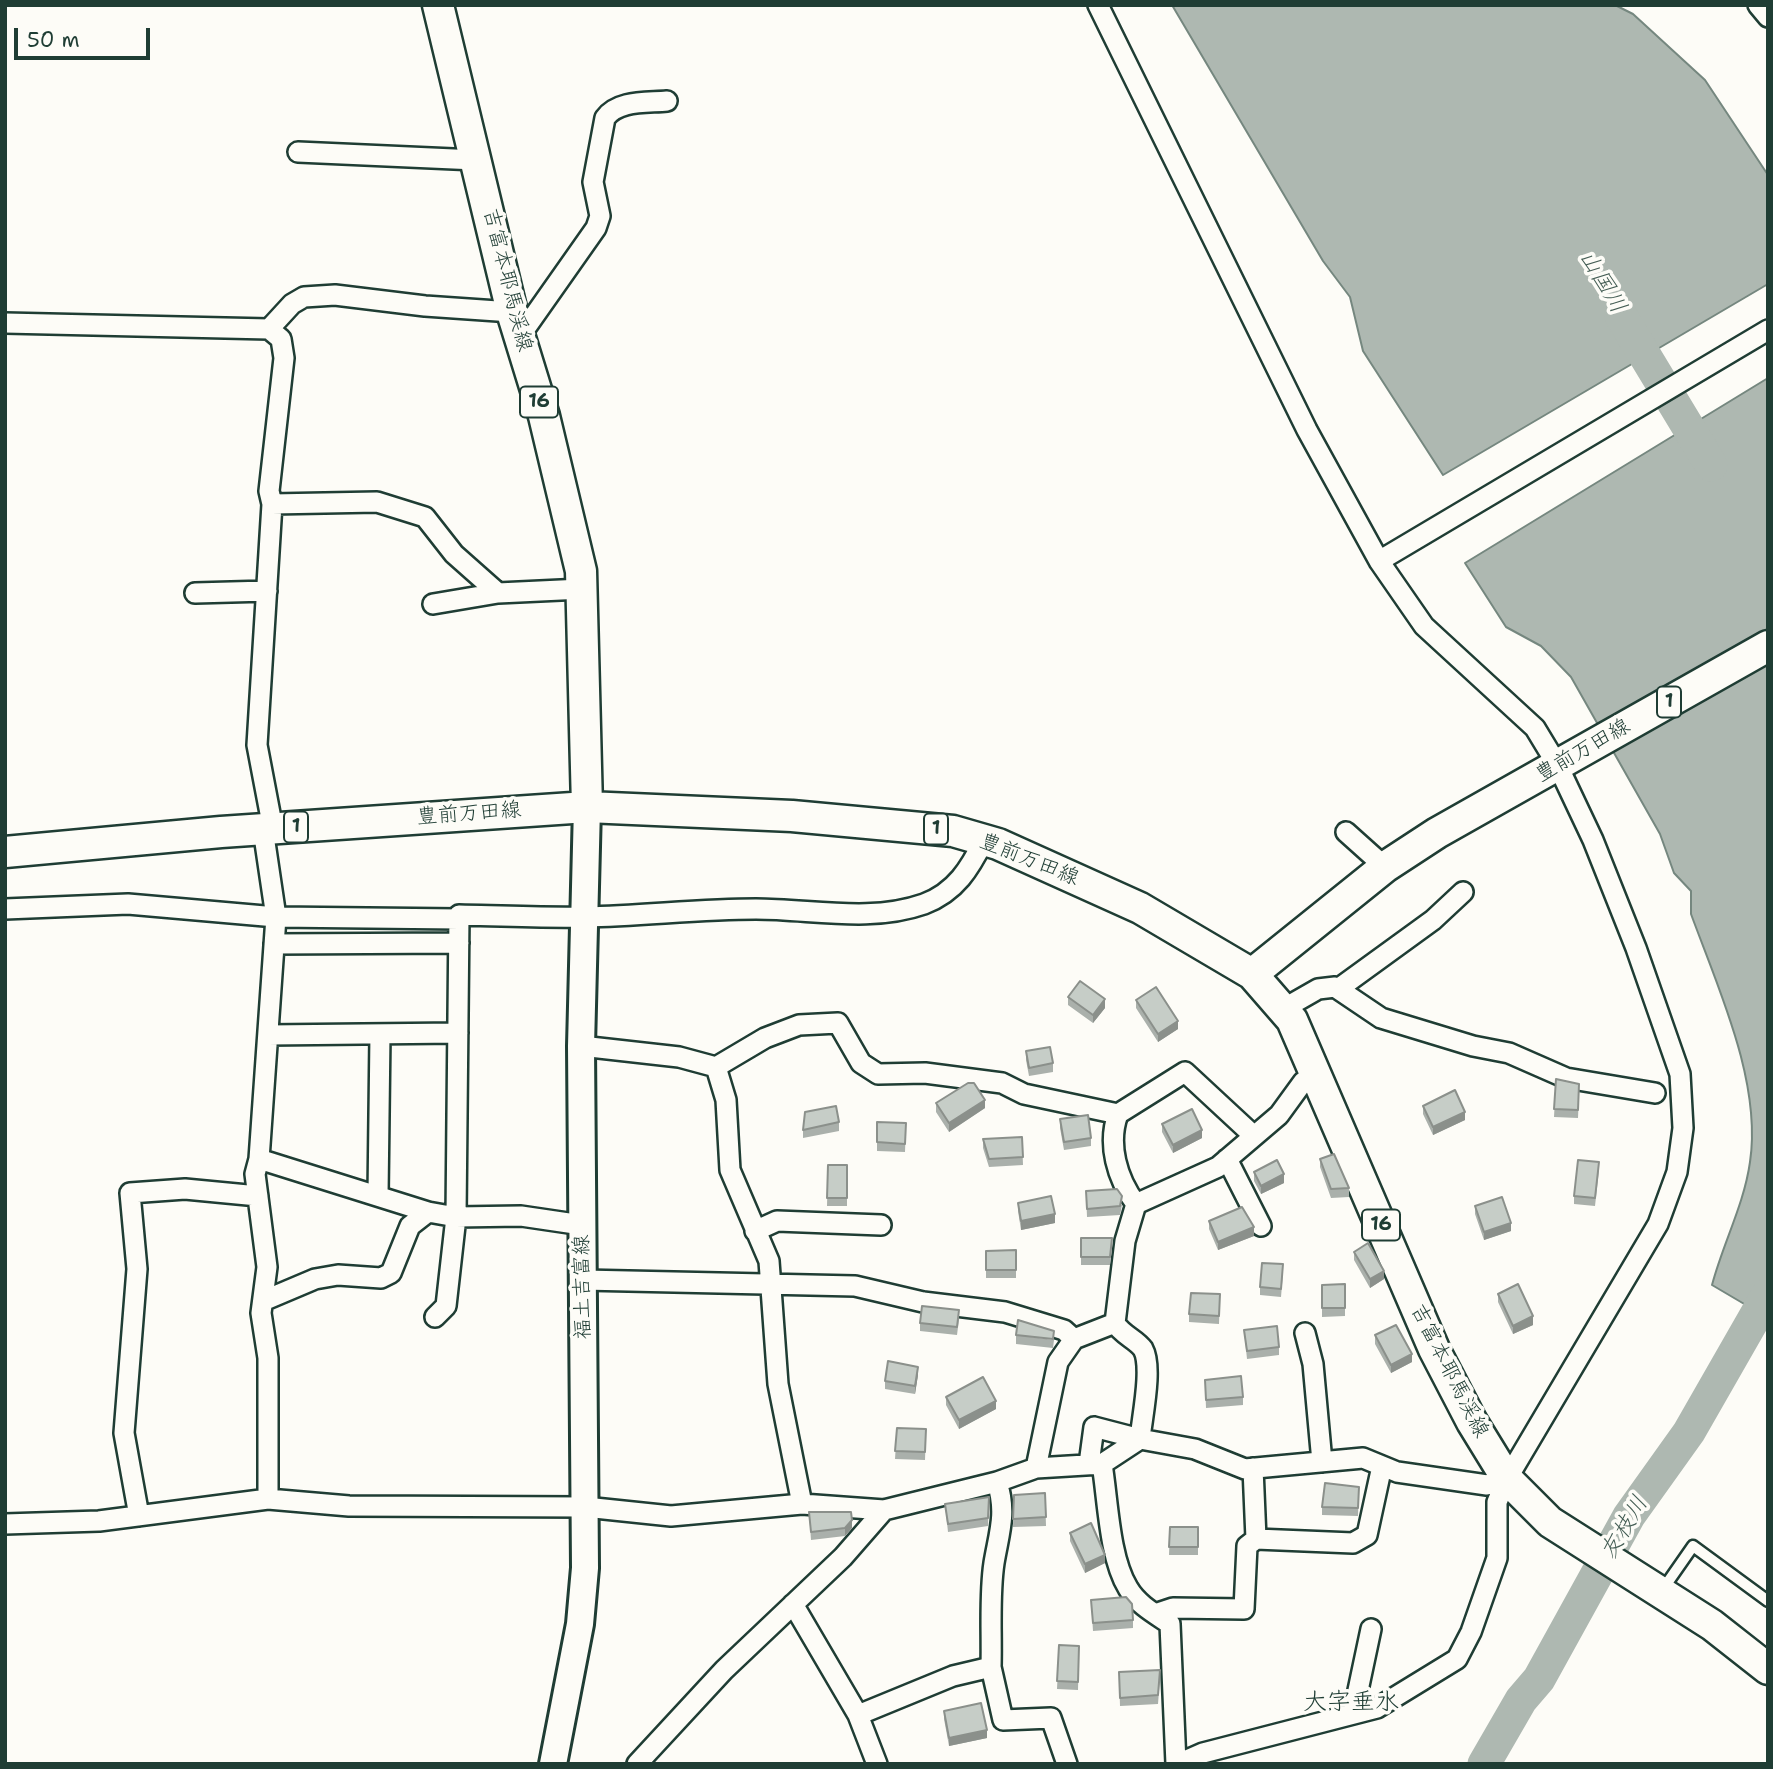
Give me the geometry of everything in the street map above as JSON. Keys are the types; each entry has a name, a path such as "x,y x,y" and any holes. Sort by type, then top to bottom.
{"main road":[{"name":"吉富本耶馬渓線","path":"438,5 516,324 550,442 581,571 587,807"},
{"name":"豊前万田線","path":"5,852 268,829 587,807 792,816 953,831 984,840 1140,908 1252,974 1385,867 1437,833 1768,646"},
{"name":"福土吉富線","path":"553,1764 580,1624 585,1568 581,1046 587,807"},
{"name":"吉富本耶馬渓線","path":"1252,974 1292,1020 1434,1349 1472,1422 1507,1479 1550,1522 1712,1625 1768,1669"}],"street":[{"path":"1098,5 1307,430 1379,561 1424,626 1535,728 1564,762 1636,948 1679,1074 1683,1128 1677,1172 1658,1224 1507,1479 1497,1502 1497,1558 1471,1632 1457,1659 1377,1708 1203,1753 1177,1764 1170,1624 1141,1604 1127,1587 1114,1548 1096,1464 1094,1427 1195,1449 1245,1469 1363,1458 1397,1472 1488,1485 1507,1479"},
{"path":"1758,5 1768,17"},
{"path":"269,329 292,304 304,297 335,295 425,306 516,324 596,228 600,216 593,182 605,118 611,110 625,105 667,101"},
{"path":"298,152 477,160"},
{"path":"5,323 269,329 281,340 284,358 269,491 272,504 257,745 276,917 259,1159 255,1174 267,1268 261,1313 268,1358 268,1499"},
{"path":"1379,561 1768,330"},
{"path":"272,504 377,502 425,517 454,554 498,593"},
{"path":"433,604 498,593 582,589"},
{"path":"195,593 267,591"},
{"path":"1346,832 1385,867"},
{"path":"435,1317 446,1306 456,1217 459,915 586,917 757,909 870,915 898,911 926,903 951,888 969,871 984,840"},
{"path":"1338,989 1433,920 1463,892"},
{"path":"5,909 128,904 276,917 459,919"},
{"path":"274,944 458,943"},
{"path":"1283,1009 1318,989 1335,986 1381,1018 1473,1046 1509,1053 1566,1078 1655,1093"},
{"path":"581,1046 679,1057 716,1067 765,1038 799,1025 838,1023 861,1063 878,1074 925,1073 1002,1083 1024,1094 1118,1114"},
{"path":"268,1035 458,1033"},
{"path":"378,1196 380,1034"},
{"path":"716,1067 726,1100 730,1170 769,1261 778,1384 802,1504"},
{"path":"1136,1205 1121,1185 1111,1132 1118,1114 1185,1072 1254,1136"},
{"path":"1140,1438 1147,1363 1142,1347 1121,1334 1115,1323 1125,1241 1136,1205 1218,1167 1279,1115 1303,1082 1316,1073"},
{"path":"259,1159 428,1212 456,1217 521,1216 582,1225"},
{"path":"1227,1159 1261,1226"},
{"path":"139,1516 124,1433 137,1269 130,1193 185,1189 258,1196"},
{"path":"263,1301 315,1279 338,1275 382,1278 391,1273 410,1226 428,1212"},
{"path":"755,1231 777,1221 881,1225"},
{"path":"583,1280 855,1286 923,1302 1005,1312 1064,1330 1074,1339"},
{"path":"1036,1468 1058,1362 1074,1339 1115,1323"},
{"path":"1305,1333 1313,1364 1322,1462"},
{"path":"5,1524 99,1521 268,1499 349,1506 585,1507 671,1516 802,1504 884,1510 997,1482 1036,1468 1096,1464 1140,1438"},
{"path":"1155,1614 1172,1608 1244,1609 1247,1546 1256,1539 1353,1543 1367,1535 1382,1465"},
{"path":"1252,1468 1256,1539"},
{"path":"997,1482 1003,1502 1003,1524 994,1563 991,1667 1003,1720 1051,1718 1067,1764"},
{"path":"637,1764 724,1670 843,1556 884,1510"},
{"path":"793,1604 858,1715 877,1764"},
{"path":"1353,1714 1371,1629"},
{"path":"858,1715 953,1675 991,1667"}],"lane":[{"path":"1661,1592 1693,1546 1768,1601"}],"water":[{"path":"1172,5 1615,5 1633,14 1705,80 1768,175 1768,284 1443,475 1363,351 1350,297 1323,261"},
{"path":"1768,378 1768,1318 1712,1285 1747,1178 1752,1131 1744,1068 1725,1004 1691,914 1691,891 1674,873 1660,834 1571,677 1541,646 1506,627 1465,563"}],"building":[{"path":"1080,981 1105,999 1093,1015 1068,997"},
{"path":"1156,987 1178,1021 1158,1034 1136,1000"},
{"path":"1050,1047 1053,1063 1029,1068 1026,1051"},
{"path":"1556,1079 1579,1084 1578,1110 1554,1109"},
{"path":"968,1083 974,1083 985,1100 949,1123 936,1103"},
{"path":"1455,1090 1465,1112 1433,1127 1423,1106"},
{"path":"836,1106 839,1122 803,1130 805,1112"},
{"path":"1192,1109 1202,1130 1173,1145 1162,1124"},
{"path":"1088,1115 1091,1138 1064,1142 1060,1119"},
{"path":"877,1122 906,1123 905,1144 877,1142"},
{"path":"1022,1137 1023,1157 989,1159 983,1139"},
{"path":"1334,1154 1349,1188 1331,1189 1320,1159"},
{"path":"1277,1160 1284,1174 1261,1186 1254,1172"},
{"path":"1578,1160 1599,1162 1595,1198 1574,1196"},
{"path":"828,1165 847,1165 847,1198 827,1198"},
{"path":"1117,1189 1122,1196 1120,1206 1087,1209 1086,1191"},
{"path":"1051,1196 1055,1214 1021,1221 1018,1203"},
{"path":"1502,1197 1511,1223 1484,1232 1475,1206"},
{"path":"1242,1207 1254,1227 1218,1242 1209,1221"},
{"path":"1081,1238 1112,1238 1110,1257 1081,1257"},
{"path":"1368,1243 1384,1271 1370,1279 1354,1252"},
{"path":"1016,1250 1016,1270 986,1270 986,1251"},
{"path":"1262,1263 1283,1264 1281,1289 1260,1287"},
{"path":"1345,1284 1345,1308 1322,1308 1322,1285"},
{"path":"1518,1284 1533,1316 1513,1326 1498,1294"},
{"path":"1191,1293 1220,1294 1219,1316 1189,1314"},
{"path":"922,1306 959,1310 957,1327 920,1323"},
{"path":"1018,1320 1054,1331 1053,1339 1016,1335"},
{"path":"1396,1325 1412,1354 1391,1365 1375,1335"},
{"path":"1277,1326 1279,1347 1247,1351 1244,1330"},
{"path":"888,1361 918,1367 915,1386 885,1381"},
{"path":"1241,1376 1243,1397 1206,1400 1205,1380"},
{"path":"983,1377 996,1401 959,1420 946,1397"},
{"path":"897,1428 926,1429 925,1452 895,1451"},
{"path":"1325,1483 1359,1487 1358,1508 1322,1507"},
{"path":"1045,1493 1046,1517 1013,1519 1014,1495"},
{"path":"989,1497 988,1518 948,1524 945,1504"},
{"path":"809,1512 851,1512 852,1520 845,1528 811,1532"},
{"path":"1091,1523 1105,1555 1085,1564 1070,1533"},
{"path":"1170,1527 1198,1527 1198,1547 1169,1547"},
{"path":"1126,1597 1132,1604 1133,1620 1093,1623 1091,1600"},
{"path":"1059,1645 1079,1646 1078,1682 1057,1681"},
{"path":"1160,1670 1158,1695 1120,1698 1119,1672"},
{"path":"981,1703 987,1730 949,1738 944,1711"}],"waterway":[{"name":"山国川","path":"1621,316 1711,465"},
{"name":"友枝川","path":"1484,1764 1521,1700 1539,1679 1629,1516 1689,1432 1768,1294"}],"district":[{"name":"大字垂水","path":"1351,1703"}]}
